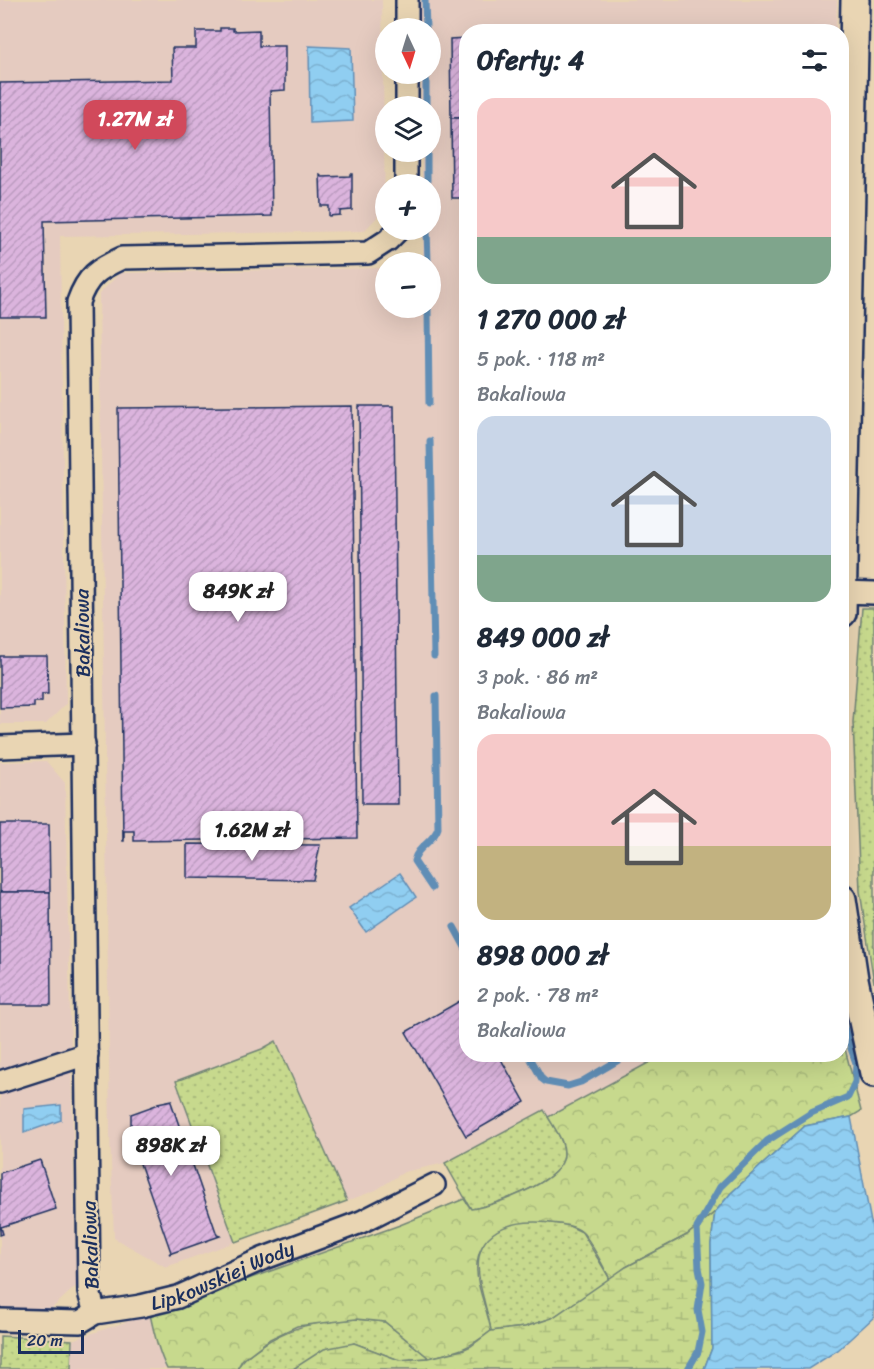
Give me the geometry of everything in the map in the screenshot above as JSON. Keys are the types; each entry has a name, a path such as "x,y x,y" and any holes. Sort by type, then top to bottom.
{"main road":[{"path":"849,273 855,0"},
{"path":"849,946 874,1073"}],"street":[{"path":"407,0 407,18"},
{"name":"Bakaliowa","path":"95,1313 89,1292 78,302 88,280 102,267 122,258 368,253 388,240"},
{"path":"849,592 874,593"},
{"path":"0,747 84,744"},
{"path":"0,1082 87,1054"},
{"name":"Lipkowskiej Wody","path":"0,1320 80,1322 95,1313 141,1306 178,1297 262,1259 361,1222 434,1185"}],"shaded area":[{"path":"0,0 382,0 382,18 375,18 375,84 383,84 383,96 375,96 375,162 384,162 384,174 375,174 375,219 364,231 60,236 66,704 46,724 0,724"},
{"path":"420,0 837,0 836,24 459,24 459,1062 650,1062 548,1117 544,1110 445,1163 404,1172 376,1190 347,1201 276,1041 262,1049 177,1081 235,1242 166,1267 114,1238 110,1136 99,294 120,273 375,268 375,318 441,318 441,252 423,252 423,240 441,240 441,174 422,174 422,162 441,162 441,96 421,96 421,84 441,84 441,18 420,18"},
{"path":"46,761 65,783 76,1286 50,1310 0,1307 0,762"},
{"path":"150,1314 154,1339 167,1369 71,1369 72,1340"}],"green space":[{"path":"862,608 874,608 874,983 860,891 853,722"},
{"path":"276,1041 347,1201 235,1242 176,1081 262,1049"},
{"path":"650,1062 848,1062 861,1111 851,1117 805,1126 731,1193 715,1212 687,1235 626,1267 610,1279 589,1241 582,1232 575,1228 539,1222 504,1227 486,1241 480,1251 477,1264 478,1281 491,1331 462,1349 429,1358 385,1322 356,1319 297,1326 270,1339 242,1360 237,1369 167,1369 161,1356 150,1314 400,1225 464,1199 471,1209 508,1199 523,1192 558,1169 563,1160 562,1143 548,1117"},
{"path":"544,1110 564,1150 560,1166 552,1175 525,1191 471,1209 445,1163"},
{"path":"715,1212 711,1244 712,1348 704,1369 293,1369 324,1349 354,1343 399,1360 429,1358 462,1350 491,1331 525,1327 552,1318 626,1267 687,1235"},
{"path":"530,1220 567,1225 582,1232 610,1279 552,1318 525,1327 491,1331 479,1273 482,1246 490,1236 503,1227"},
{"path":"356,1319 385,1322 429,1358 399,1360 354,1343 293,1369 237,1369 243,1360 254,1351 292,1330 316,1323"},
{"path":"0,1336 72,1340 71,1369 0,1369"}],"water":[{"path":"309,46 351,48 353,121 310,123"},
{"path":"400,873 416,897 366,932 349,908"},
{"path":"61,1105 61,1120 24,1133 24,1109"},
{"path":"851,1117 874,1238 874,1317 838,1350 808,1369 704,1369 712,1348 711,1244 715,1212 731,1193 805,1126"}],"building":[{"path":"220,28 233,28 233,31 259,30 259,46 285,46 285,90 270,91 272,216 44,221 46,317 0,317 0,83 173,80 172,48 196,48 196,31 220,31"},
{"path":"459,38 459,118 451,118 450,39"},
{"path":"451,118 459,118 459,198 452,198"},
{"path":"352,174 352,210 340,211 340,215 329,216 329,206 321,206 320,175 322,177 350,176"},
{"path":"352,406 357,838 134,841 134,831 124,831 123,841 118,408"},
{"path":"359,406 394,406 398,804 362,804"},
{"path":"0,656 47,656 48,694 42,694 42,702 34,702 34,707 0,708"},
{"path":"0,824 49,824 50,892 0,892"},
{"path":"187,844 320,845 313,880 187,878"},
{"path":"0,892 50,892 51,1005 0,1005"},
{"path":"459,1001 459,1062 502,1062 525,1102 466,1136 406,1032"},
{"path":"172,1100 183,1137 186,1136 184,1139 217,1235 220,1236 169,1254 171,1252 137,1155 132,1158 131,1155 131,1114"},
{"path":"40,1160 56,1209 1,1227 3,1234 0,1235 0,1173"}],"waterway":[{"path":"425,0 426,18"},
{"path":"426,84 426,96"},
{"path":"427,162 427,174"},
{"path":"427,240 428,252"},
{"path":"428,318 429,403"},
{"path":"430,441 434,656"},
{"path":"432,888 414,861 418,851 433,837 438,828 436,696"},
{"path":"454,927 459,936"},
{"path":"688,1369 698,1352 702,1332 698,1310 702,1283 697,1228 720,1187 767,1141 811,1113 848,1097 855,1082 856,1063 849,1042"},
{"path":"532,1062 546,1082 568,1086 581,1082 615,1062"}]}
